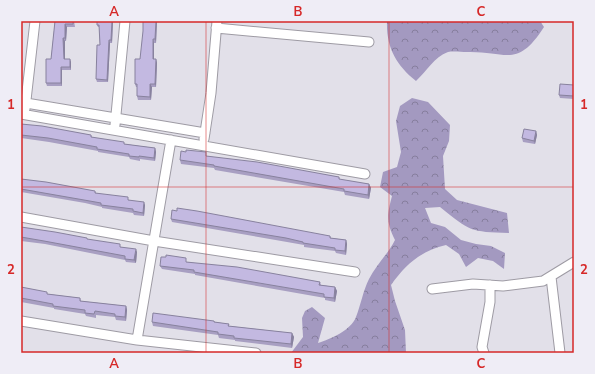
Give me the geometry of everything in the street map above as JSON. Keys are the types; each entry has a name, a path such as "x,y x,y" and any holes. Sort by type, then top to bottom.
{"street":[{"path":"35,21 26,103 23,114 365,174"},
{"path":"114,130 125,21"},
{"path":"203,145 211,93 216,24 369,42"},
{"path":"26,103 205,134"},
{"path":"137,340 171,140"},
{"path":"21,217 154,242 355,272"},
{"path":"432,289 473,284 503,286 543,281 574,262"},
{"path":"551,277 560,353"},
{"path":"484,353 482,347 490,302 490,285"},
{"path":"21,321 137,340 256,353"}],"green space":[{"path":"387,21 540,21 544,27 535,40 518,53 502,55 481,52 448,52 443,54 416,81 403,69 390,47"},
{"path":"412,98 428,102 450,125 449,141 443,156 445,189 457,200 507,213 509,233 486,232 471,229 440,207 425,208 431,223 445,227 461,240 491,246 505,253 504,269 493,261 478,258 466,267 459,254 446,245 429,251 408,265 391,285 405,330 406,353 291,353 303,337 302,318 305,311 312,307 325,318 318,343 329,339 350,326 356,317 369,279 395,240 388,218 392,196 380,187 383,172 397,167 401,152 396,121 400,106"}],"building":[{"path":"55,21 73,21 73,24 65,24 65,38 63,38 64,59 70,59 70,67 61,67 61,83 46,83 46,59 51,59"},
{"path":"97,21 112,21 111,40 109,40 107,80 96,79 97,45 100,45 99,25 97,25"},
{"path":"143,21 156,21 155,39 153,39 153,59 156,59 155,84 150,84 150,97 137,96 137,84 135,84 135,59 140,59"},
{"path":"560,84 574,85 574,96 559,95"},
{"path":"21,124 42,126 91,135 91,137 124,142 124,144 155,148 154,158 129,156 129,154 97,149 97,147 48,138 21,135"},
{"path":"524,129 536,131 534,141 522,138"},
{"path":"186,150 206,152 206,156 257,162 369,184 368,195 344,191 344,189 180,160 181,151 186,152"},
{"path":"21,179 95,191 95,193 128,197 128,200 144,202 143,213 133,211 133,209 101,205 101,203 21,189"},
{"path":"177,208 346,240 345,251 303,243 286,238 171,219 172,210 177,211"},
{"path":"21,227 120,244 120,247 136,249 134,260 125,259 125,256 21,237"},
{"path":"166,255 186,258 186,262 237,267 320,282 319,285 335,287 334,298 324,297 324,294 194,272 194,270 160,266 161,257 166,257"},
{"path":"21,287 47,292 47,294 80,298 80,301 126,306 125,317 95,311 94,314 85,313 85,310 53,306 53,304 21,298"},
{"path":"153,313 214,321 229,324 228,326 292,333 291,344 234,338 234,336 218,334 218,332 152,322"}]}
